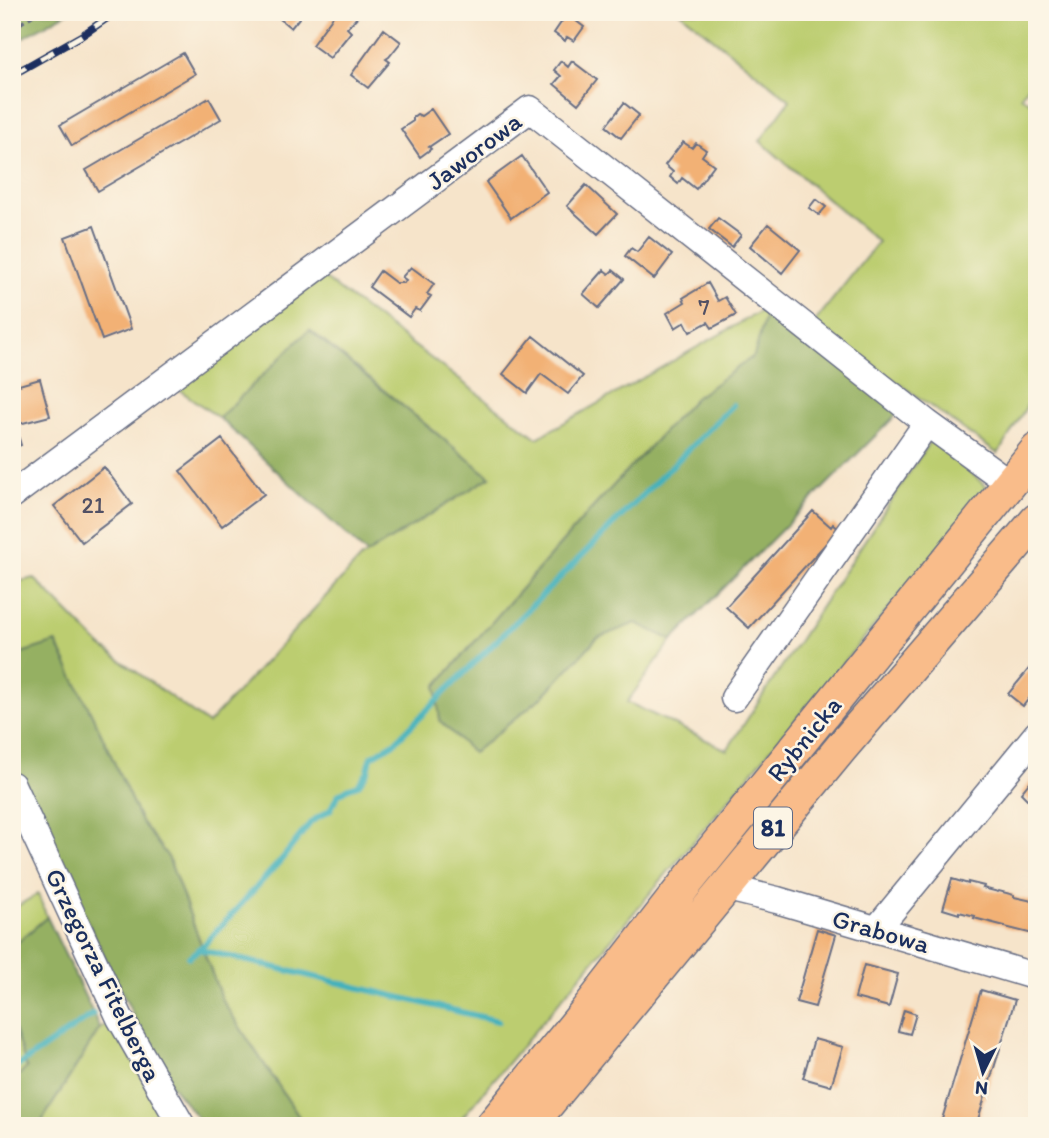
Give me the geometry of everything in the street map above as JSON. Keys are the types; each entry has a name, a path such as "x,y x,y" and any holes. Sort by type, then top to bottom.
{"main road":[{"name":"Rybnicka","path":"492,1126 1037,450"},
{"name":"Rybnicka","path":"530,1126 724,887 1037,520"}],"street":[{"name":"Jaworowa","path":"12,495 530,109 927,423"},
{"path":"734,698 927,423 1011,484"},
{"path":"876,930 1037,734"},
{"name":"Grzegorza Fitelberga","path":"12,785 120,1018 182,1126"},
{"name":"Grabowa","path":"724,887 1037,977"}],"path":[{"path":"12,29 38,12"}],"green space":[{"path":"12,12 68,12 12,44"},
{"path":"680,12 931,12 938,18 955,17 962,12 1037,12 1037,73 1021,96 1037,107 1037,389 998,454 814,323 878,242 760,141 790,100"},
{"path":"320,275 537,438 768,307 754,356 695,398 587,514 436,686 473,753 543,696 597,638 636,622 672,640 627,702 727,750 932,438 989,489 455,1126 305,1126 222,1000 168,857 140,820 56,643 12,656 12,583 34,578 101,646 208,724 361,558 490,477 310,330 219,418 178,389"},
{"path":"768,307 899,412 672,640 636,623 597,638 543,696 473,753 440,721 436,686 587,514 695,398 754,356"},
{"path":"309,330 490,477 367,554 219,418"},
{"path":"56,642 140,820 168,857 222,1000 305,1126 204,1126 162,1074 12,764 12,656"},
{"path":"38,894 47,917 12,947 12,909"},
{"path":"47,917 100,1028 42,1121 46,1126 12,1126 12,1081 27,1068 12,1023 12,947"},
{"path":"12,1023 27,1068 12,1081"},
{"path":"113,1023 168,1126 46,1126 42,1121 100,1028"}],"building":[{"path":"304,12 291,28 274,14"},
{"path":"336,12 362,12 347,28 351,32 330,58 312,45"},
{"path":"567,14 584,27 574,41 567,37 565,41 554,33"},
{"path":"384,29 401,42 386,59 390,62 368,88 351,75"},
{"path":"183,53 195,74 72,146 60,125"},
{"path":"561,61 568,67 572,61 597,80 578,104 554,84 561,76 554,70"},
{"path":"209,98 221,119 98,191 86,170"},
{"path":"624,103 639,115 621,138 606,126"},
{"path":"431,109 448,134 420,157 401,129 413,121 417,114 421,116"},
{"path":"683,142 692,148 696,143 706,150 702,156 714,165 696,189 682,178 678,184 670,177 673,172 665,165"},
{"path":"522,156 547,192 511,218 486,182"},
{"path":"586,185 617,214 598,234 567,206"},
{"path":"816,199 826,207 819,215 809,208"},
{"path":"718,218 741,235 732,247 709,229"},
{"path":"768,224 800,250 782,273 750,246"},
{"path":"94,226 131,329 102,340 65,237"},
{"path":"649,237 672,255 654,279 625,256 631,248 637,252"},
{"path":"411,267 434,284 427,294 431,296 420,311 415,309 409,317 369,287 380,271 396,283 404,283 406,280 402,277"},
{"path":"604,270 609,274 613,270 624,279 599,308 583,294"},
{"path":"708,283 718,301 725,297 736,315 712,328 708,322 690,332 685,322 675,328 667,313 685,302 683,298"},
{"path":"533,336 583,376 568,394 541,374 527,393 503,374"},
{"path":"40,379 50,416 15,425 21,445 12,448 12,387"},
{"path":"222,439 264,494 222,526 180,471"},
{"path":"104,467 132,504 82,542 54,506"},
{"path":"813,511 831,527 833,524 841,531 830,539 749,628 726,607"},
{"path":"1037,659 1037,688 1023,706 1008,694"},
{"path":"1037,773 1037,809 1021,793"},
{"path":"952,879 1037,902 1037,935 943,909"},
{"path":"817,929 836,935 815,1007 796,1002"},
{"path":"864,965 898,974 889,1007 855,998"},
{"path":"981,990 1015,1000 976,1126 940,1126"},
{"path":"904,1010 916,1014 910,1034 898,1031"},
{"path":"814,1039 843,1047 831,1086 803,1078"}],"waterway":[{"path":"189,957 205,944 282,859 311,822 330,810 338,795 358,785 368,771 371,757 394,743 733,405"},
{"path":"198,949 498,1021"},
{"path":"12,1070 93,1014"}],"railway":[{"path":"12,75 81,36 116,12"}]}
